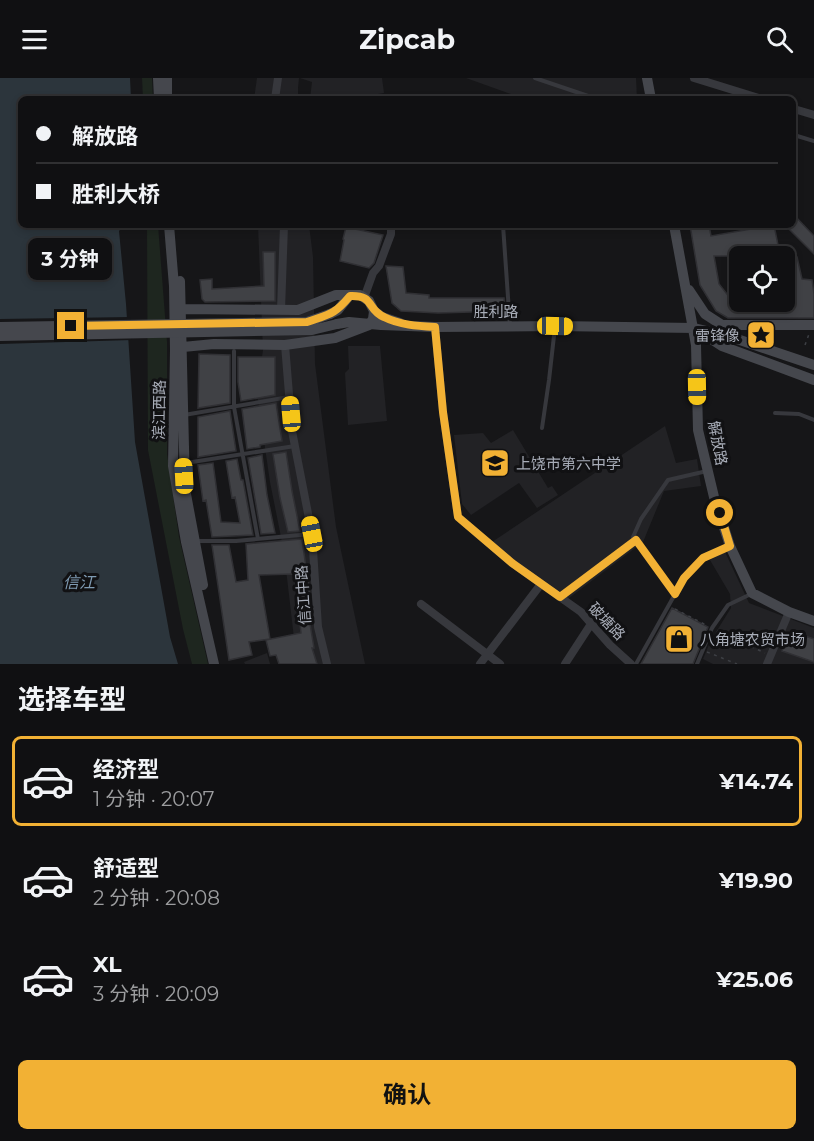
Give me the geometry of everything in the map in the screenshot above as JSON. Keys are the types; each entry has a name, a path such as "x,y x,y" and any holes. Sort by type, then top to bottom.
{"main road":[{"path":"158,78 159,96"},
{"path":"167,78 168,96"},
{"path":"647,78 651,96"},
{"name":"滨江西路","path":"169,228 174,285 173,466 186,542 214,664"},
{"name":"滨江西路","path":"176,228 182,309 185,489 220,664"},
{"name":"解放路","path":"675,228 696,345 698,430 714,497 730,546 752,593"},
{"path":"685,284 705,314 722,325 812,328"},
{"path":"182,309 214,312 298,310 336,295 360,295 369,301 382,317 406,325"},
{"path":"0,327 307,322 338,310 350,296"},
{"path":"183,347 220,342 261,341 285,345 335,338 369,325 373,319 374,310"},
{"path":"214,312 203,317 203,333 207,338 220,342"},
{"path":"0,336 312,330 349,322 369,325 406,325"},
{"name":"胜利路","path":"406,325 694,328 728,336 814,364"},
{"path":"694,328 722,346 814,380"},
{"path":"752,593 789,612 814,621"}],"street":[{"path":"275,96 278,78"},
{"path":"694,78 752,96"},
{"path":"796,110 814,115"},
{"path":"281,310 284,228"},
{"path":"364,298 373,273 379,266 391,234 391,228"},
{"name":"破塘路","path":"435,327 443,412 458,517 512,563 581,612 610,645 631,664"},
{"name":"信江中路","path":"285,345 292,430 312,534 318,627 327,664"},
{"path":"480,664 541,584"},
{"path":"421,604 500,664"},
{"path":"767,664 789,612"},
{"path":"565,664 591,624"}],"lane":[{"path":"536,78 588,96"},
{"path":"796,136 814,141"},
{"path":"503,228 510,326"},
{"path":"542,428 555,326"},
{"path":"234,351 234,406 258,539"},
{"path":"183,416 290,397"},
{"path":"775,413 799,414 814,420"},
{"path":"183,463 295,446"},
{"path":"675,594 633,537 641,519 668,480 708,471"},
{"path":"194,541 236,541 312,534"},
{"path":"560,597 636,540"},
{"path":"636,664 684,578 703,558 730,546"},
{"path":"697,664 712,628 728,605 752,593"}],"path":[{"path":"805,345 812,328"},
{"path":"668,606 771,655"},
{"path":"703,650 737,664"}],"shaded area":[{"path":"142,78 152,78 153,96 143,96"},
{"path":"257,78 299,78 298,96 254,96"},
{"path":"300,78 382,78 384,93 366,96 310,96 312,82"},
{"path":"466,78 636,78 637,96 517,96"},
{"path":"147,228 158,228 167,342 167,454 179,537 208,664 192,664 148,450"},
{"path":"258,228 309,228 313,257 315,364 336,527 365,664 297,664 284,552 270,482 257,393 263,350"},
{"path":"348,346 380,346 387,421 348,425 345,373 349,369"},
{"path":"665,426 676,463 697,459 701,486 664,491 643,542 565,601 489,544"},
{"name":"上饶市第六中学","path":"513,430 548,488 552,486 558,495 537,508 519,483 471,515 462,504 454,435 483,433 491,443"},
{"path":"725,552 749,603 814,628 814,664 713,664 703,659 711,640 731,608 730,594 710,560"},
{"path":"267,653 270,664 245,664 244,662"}],"water":[{"name":"信江","path":"0,78 130,78 131,96 18,96 18,228 122,228 119,231 135,442 170,637 178,664 0,664"}],"pier":[{"path":"130,317 132,340 0,344 0,319"}],"building":[{"path":"796,217 814,236 814,254 788,228 796,228"},
{"path":"346,228 383,235 374,263 369,268 340,261"},
{"path":"690,228 710,228 711,236 757,228 775,228 778,246 729,246 729,261 728,256 714,256 719,284 729,297 729,312 795,312 795,255 802,279 812,280 814,318 728,318 716,311 700,285"},
{"path":"263,252 275,252 275,301 205,302 202,299 200,280 212,279 212,289 264,286"},
{"path":"386,266 403,267 406,293 429,295 429,298 504,298 505,311 438,313 401,311 392,303"},
{"path":"199,354 230,355 230,403 198,408"},
{"path":"238,357 275,357 275,395 241,401"},
{"path":"276,403 282,441 247,449 242,409"},
{"path":"230,411 236,451 198,457 198,417"},
{"path":"286,452 300,531 288,532 280,498 273,454"},
{"path":"262,455 275,533 261,534 248,458"},
{"path":"237,459 253,535 212,537 206,500 203,501 198,465 213,463 221,522 240,523 235,497 232,498 226,461"},
{"path":"302,539 310,596 312,624 310,624 314,648 312,648 317,664 279,664 276,655 270,656 266,640 301,633 294,574 259,575 270,639 249,642 252,655 229,660 212,545 229,545 236,582 248,580 246,544"},
{"name":"八角塘农贸市场","path":"672,608 708,627 693,664 641,664"},
{"path":"791,631 814,639 814,662 782,651"}],"place":[{"name":"雷锋像","path":"761,335"},
{"name":"上饶市第六中学","path":"495,463"},
{"name":"八角塘农贸市场","path":"679,639"}],"route":[{"path":"71,326 307,322 338,310 350,296 360,295 369,301 382,317 406,325 435,327 443,412 458,517 512,563 560,597 636,540 675,594 684,578 703,558 730,546 720,513"}]}
